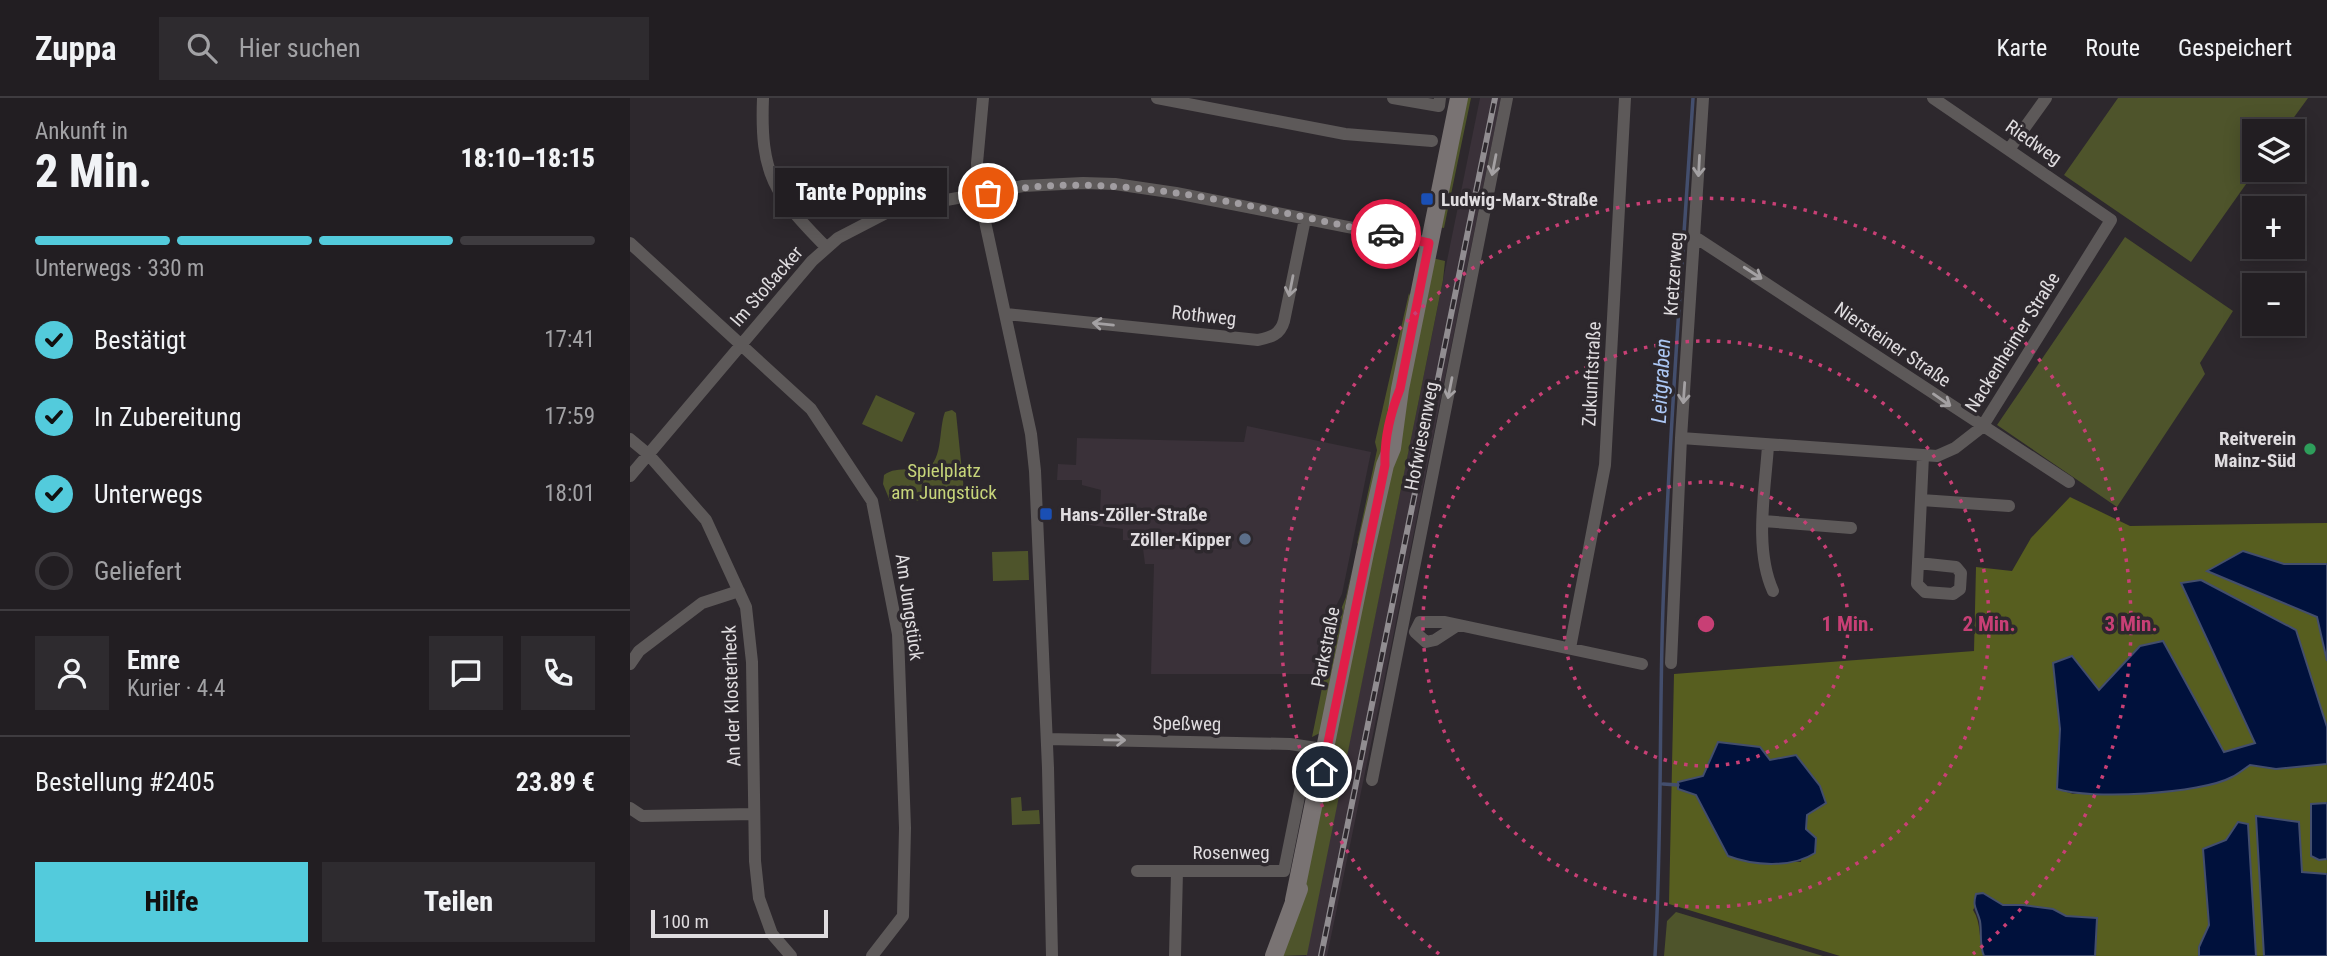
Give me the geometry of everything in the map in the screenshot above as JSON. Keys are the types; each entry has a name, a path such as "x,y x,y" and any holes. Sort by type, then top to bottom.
{"main road":[{"name":"Parkstraße","path":"1274,956 1306,871 1318,748 1385,465 1392,448 1400,389 1459,98"}],"street":[{"path":"762,98 762,143 774,185 790,210 826,247"},
{"path":"982,98 977,163 979,194 1031,434 1035,471 1047,739 1052,956"},
{"path":"1157,98 1345,134 1432,141"},
{"path":"1393,98 1440,102"},
{"name":"Hofwiesenweg","path":"1372,780 1507,98"},
{"name":"Zukunftstraße","path":"1570,648 1605,465 1625,98"},
{"name":"Kretzerweg","path":"1671,663 1681,438 1703,98"},
{"name":"Riedweg","path":"1933,98 2010,148 2111,220"},
{"path":"2010,148 2046,98"},
{"path":"979,194 1023,186 1115,184 1176,193 1429,243"},
{"name":"Im Stoßacker","path":"630,476 826,247 892,210 979,194"},
{"name":"Rothweg","path":"1006,314 1258,340 1268,338 1278,333 1284,321 1305,219"},
{"name":"Nackenheimer Straße","path":"1681,438 1923,456 1937,456 1955,448 1982,427 2111,220"},
{"name":"Niersteiner Straße","path":"1695,237 2068,482"},
{"name":"Am Jungstück","path":"630,243 811,409 872,501 886,561 898,634 905,901 896,928 872,956"},
{"name":"An der Klosterheck","path":"630,439 648,454 706,520 746,607 752,662 756,868 763,914 772,934 791,956"},
{"path":"1768,446 1763,521 1765,566 1773,591"},
{"path":"1918,564 1923,456"},
{"path":"1922,500 2009,506"},
{"path":"1763,521 1851,528"},
{"path":"630,664 639,651 702,603 739,591"},
{"path":"1403,623 1417,625 1427,620 1458,625 1642,664"},
{"path":"1417,625 1417,636 1426,642 1435,640 1458,625"},
{"name":"Speßweg","path":"1047,739 1318,748"},
{"name":"Rosenweg","path":"1137,871 1284,871 1318,748"},
{"path":"630,808 642,816 754,814"},
{"name":"Rosenweg","path":"1175,956 1177,871"}],"shaded area":[{"path":"1480,98 1501,98 1389,657 1327,956 1306,956"},
{"name":"Zöller-Kipper","path":"1247,426 1371,452 1342,594 1330,618 1319,674 1151,674 1154,564 1145,564 1142,541 1123,540 1123,529 1072,523 1073,512 1100,512 1101,490 1082,485 1082,480 1057,480 1058,464 1076,465 1077,438 1244,442"}],"green space":[{"path":"1466,98 1471,98 1444,228 1439,227"},
{"path":"2118,98 2308,98 2293,119 2242,119 2242,182 2248,182 2191,262 2064,175"},
{"path":"2125,237 2233,311 2200,363 2205,374 2117,507 1997,425"},
{"path":"1432,258 1445,261 1443,280 1307,955 1281,956"},
{"path":"1409,293 1412,301 1363,539 1357,544 1377,450 1375,442"},
{"path":"876,395 915,413 902,442 862,424"},
{"name":"Spielplatz am Jungstück","path":"952,410 956,413 965,500 890,501 883,484 884,475 897,470 929,467 937,455 945,412"},
{"path":"2070,497 2130,526 2327,523 2327,564 2284,564 2243,551 2317,617 2327,661 2327,727 2296,630 2201,580 2181,583 2255,743 2224,752 2163,641 2140,646 2098,690 2072,656 2053,663 2060,729 2058,789 2073,794 2231,778 2250,764 2276,769 2327,764 2327,803 2311,804 2311,856 2319,860 2327,859 2327,874 2302,873 2299,822 2256,816 2264,956 2256,956 2248,824 2207,878 2209,925 2199,947 2199,956 2095,956 2097,918 2066,916 2053,909 2003,905 1983,893 1973,910 1978,921 1984,956 1840,956 1669,904 1674,674 1974,651 1976,567 2012,571 2031,538","holes":["1796,755 1826,803 1807,815 1801,862 1777,861 1706,813 1696,795 1678,789 1678,782"]},
{"path":"1028,551 1029,580 993,581 992,552"},
{"path":"1353,565 1320,733 1312,737 1335,624 1346,597"},
{"path":"1021,797 1022,811 1039,810 1040,824 1012,825 1011,798"},
{"path":"1676,912 1823,956 1664,956 1667,921"}],"water":[{"path":"2243,551 2284,564 2327,564 2327,661 2317,617 2207,571"},
{"path":"2201,580 2296,630 2327,727 2327,764 2276,769 2250,765 2217,783 2172,791 2119,795 2057,789 2060,729 2053,663 2072,656 2099,690 2140,646 2163,641 2224,752 2255,743 2181,583"},
{"path":"1718,742 1760,747 1770,760 1796,755 1820,786 1826,803 1807,815 1806,829 1816,838 1815,853 1795,861 1773,864 1749,862 1728,856 1696,795 1678,789 1678,782 1703,776"},
{"path":"2327,803 2327,859 2319,860 2311,856 2311,804"},
{"path":"2256,816 2299,822 2302,872 2327,874 2327,956 2264,956"},
{"path":"2238,822 2248,824 2256,956 2199,956 2199,947 2209,925 2203,849 2226,840"},
{"path":"1983,893 2003,905 2053,909 2066,916 2097,918 2095,956 1984,956 1980,921 1975,908 1976,894"}],"waterway":[{"name":"Leitgraben","path":"1655,956 1666,543 1693,98"},
{"path":"1663,784 1678,785"}],"railway":[{"path":"1321,956 1495,98"}],"way so far":[{"path":"988,193 1023,186 1115,184 1176,193 1386,234"}],"place":[{"name":"Tante Poppins","path":"988,193"},
{"name":"Ludwig-Marx-Straße","path":"1427,199"},
{"name":"Reitverein Mainz-Süd","path":"2310,449"},
{"name":"Hans-Zöller-Straße","path":"1046,514"},
{"name":"Zöller-Kipper","path":"1245,539"}],"route":[{"path":"1322,772 1385,465 1384,446 1391,411 1400,389 1429,243 1386,234"}]}
